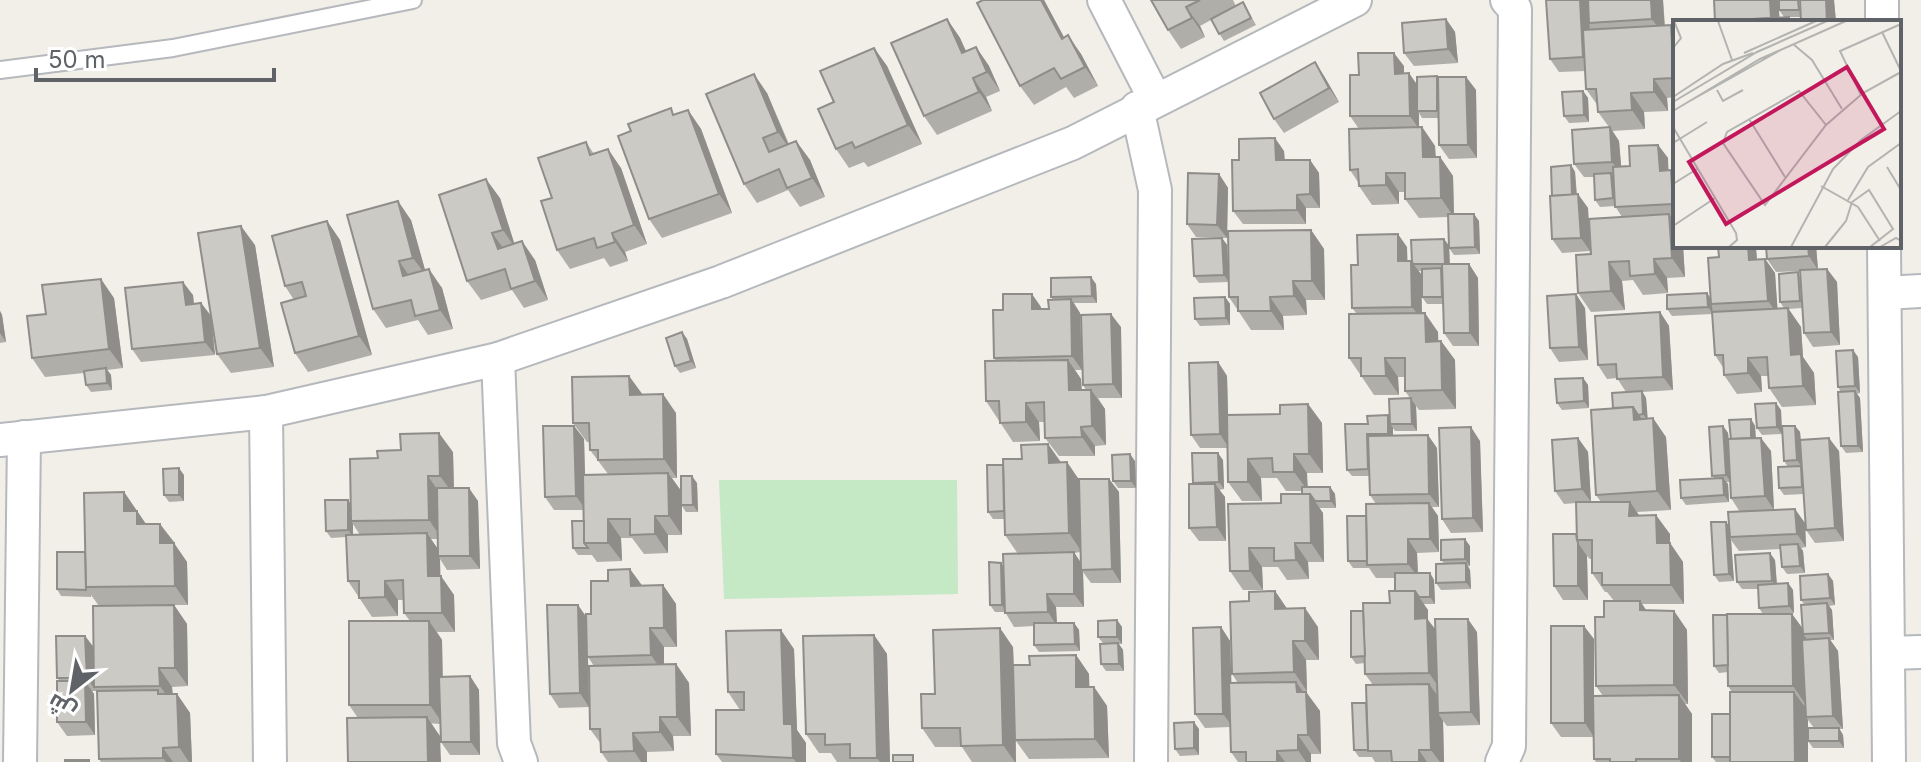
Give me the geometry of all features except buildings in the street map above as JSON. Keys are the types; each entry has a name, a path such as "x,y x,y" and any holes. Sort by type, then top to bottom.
{"street":[{"path":"1104,0 1146,103 1155,190 1151,762"},
{"path":"20,762 12,438 266,412 498,359 736,276 1073,143 1146,103 1355,0"},
{"path":"1502,762 1509,746 1515,9 1507,0"},
{"path":"1884,248 1889,762"},
{"path":"1885,293 1921,291"},
{"path":"498,359 514,743 521,762"},
{"path":"266,412 270,762"},
{"path":"1888,653 1921,652"}],"lane":[{"path":"0,70 173,48 413,0"}],"green space":[{"path":"719,480 957,480 958,594 724,599"}]}
